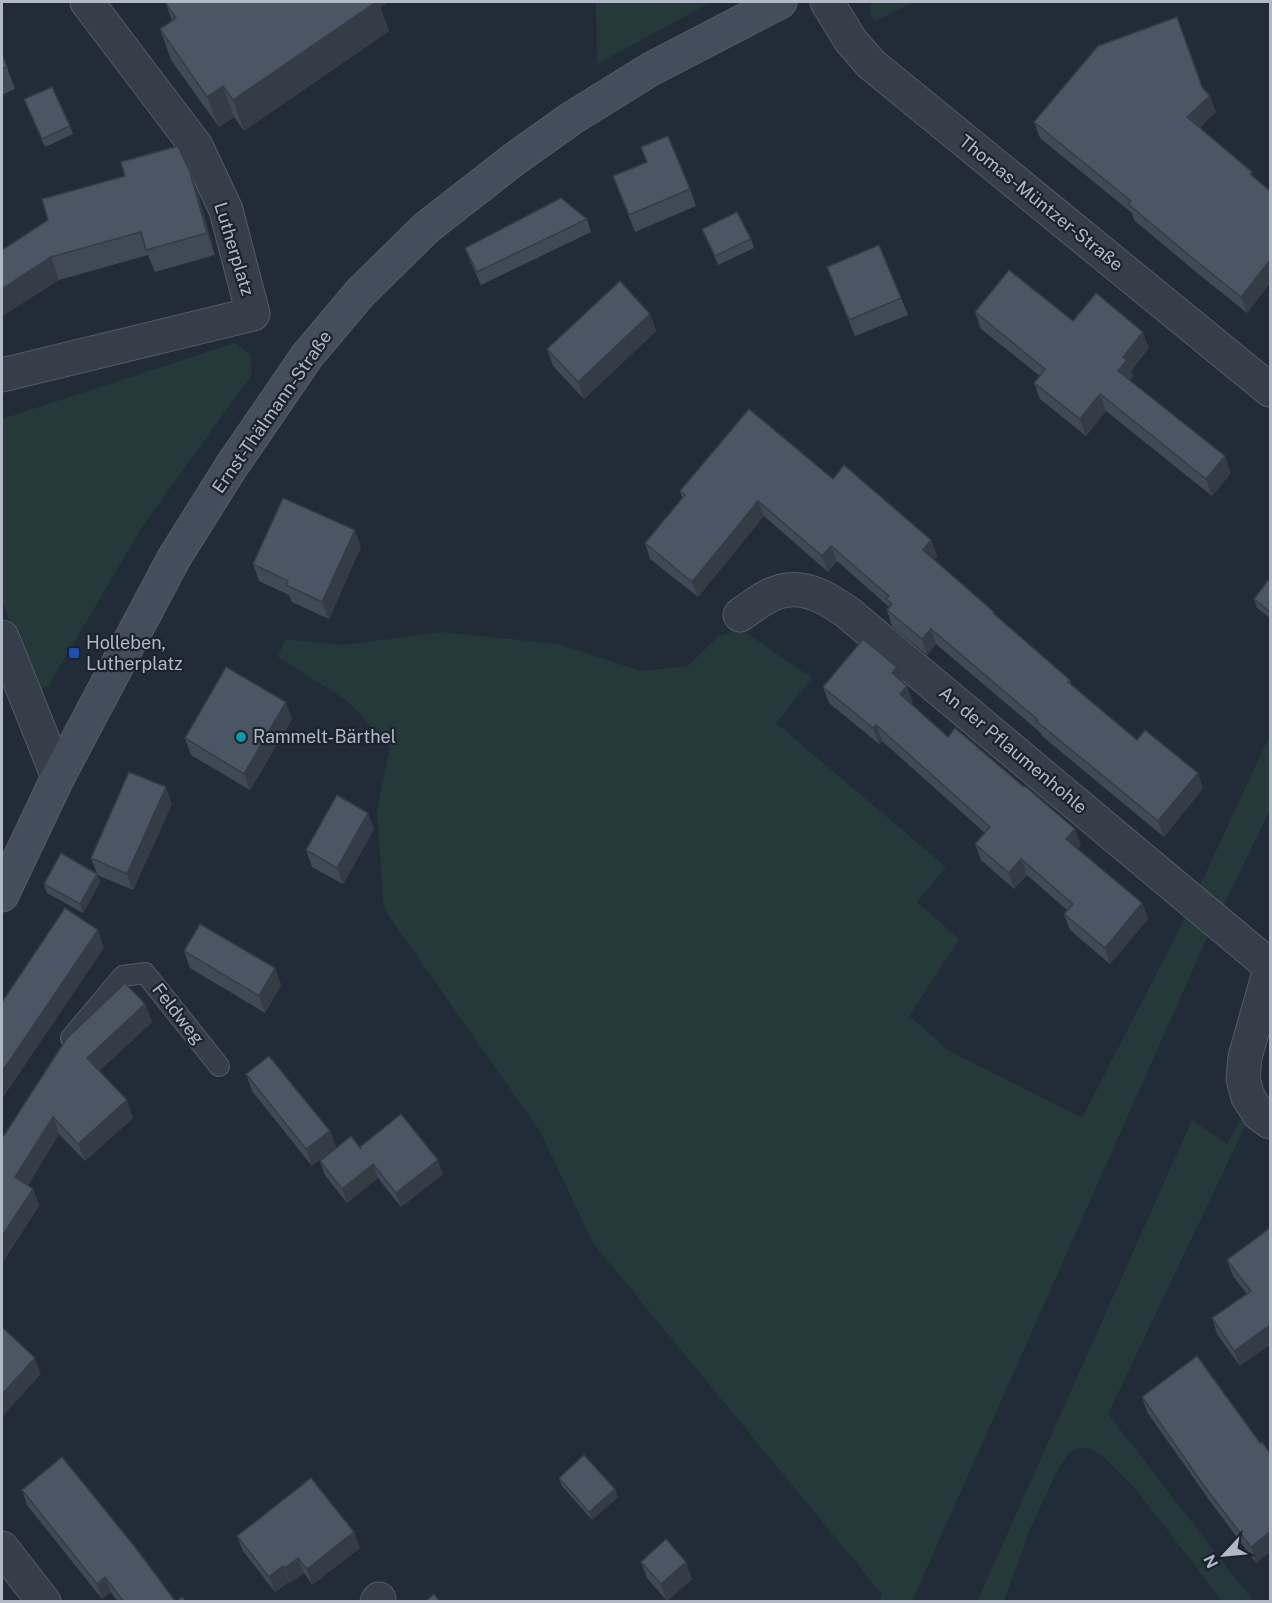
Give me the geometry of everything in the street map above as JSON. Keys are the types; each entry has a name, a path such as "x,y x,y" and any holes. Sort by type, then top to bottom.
{"main road":[{"name":"Ernst-Thälmann-Straße","path":"2,895 58,777 192,529 231,467 307,356 360,293 426,228 513,160 572,118 651,69 780,2"}],"street":[{"name":"Lutherplatz","path":"2,375 254,314 226,210 196,146 87,2"},
{"name":"Thomas-Müntzer-Straße","path":"827,2 851,41 871,64 1270,390"},
{"name":"An der Pflaumenhohle","path":"740,615 764,598 790,588 818,594 847,612 1270,968"},
{"path":"2,637 58,777"},
{"path":"1270,968 1245,1057 1243,1079 1248,1097 1259,1113 1270,1122"},
{"path":"2,1548 44,1602"}],"lane":[{"name":"Feldweg","path":"60,1054 123,976 145,973 219,1066"}],"green space":[{"path":"596,2 711,2 597,64"},
{"path":"871,2 914,2 875,21 870,15"},
{"path":"235,343 250,355 252,374 144,524 48,686 39,690 33,683 2,601 2,419"},
{"path":"742,630 812,678 776,723 946,867 917,902 959,939 909,1016 949,1051 1082,1118 1188,913 1210,931 912,1601 879,1601 882,1594 593,1243 540,1131 384,909 377,811 390,748 349,702 278,657 285,639 342,645 441,632 558,644 641,671 688,666 720,635"},
{"path":"1270,735 1270,810 1221,910 1197,892"},
{"path":"1192,1120 1227,1144 1240,1120 1248,1120 1108,1414 1253,1601 1222,1601 1135,1488 1104,1457 1088,1448 1078,1448 1069,1453 1058,1469 1030,1529 1004,1601 977,1602"}],"building":[{"path":"169,2 376,2 233,100 223,86 207,97 160,29 176,18 166,4"},
{"path":"1177,17 1202,87 1210,96 1187,117 1252,172 1250,174 1270,191 1270,260 1241,297 1128,204 1131,201 1034,122 1098,46"},
{"path":"2,54 7,67 2,69"},
{"path":"52,87 70,126 42,139 24,99"},
{"path":"668,136 690,189 629,215 613,176 647,162 641,147"},
{"path":"178,146 190,172 207,233 146,250 141,232 51,257 2,289 2,250 48,220 42,199 125,176 121,162"},
{"path":"561,198 587,219 477,272 465,248"},
{"path":"737,212 751,239 715,256 702,229"},
{"path":"879,245 901,298 849,320 827,267"},
{"path":"1009,270 1073,321 1096,293 1143,332 1123,357 1127,360 1118,371 1225,456 1206,479 1100,394 1080,419 1034,383 1045,369 975,312"},
{"path":"620,281 650,314 578,382 547,349"},
{"path":"749,409 833,479 844,465 931,540 923,550 1070,680 1068,682 1137,740 1145,730 1198,773 1158,821 1036,721 1038,720 931,629 922,639 887,610 892,604 886,599 889,596 831,546 822,556 758,501 692,582 645,543 685,495 680,491"},
{"path":"283,498 355,530 322,602 286,585 288,581 253,564"},
{"path":"1270,578 1270,612 1254,599"},
{"path":"863,639 897,667 892,673 907,686 900,694 948,737 955,728 1075,829 1066,839 1142,903 1105,948 1064,914 1073,904 1021,859 1009,873 975,844 990,827 876,725 873,728 823,687"},
{"name":"Rammelt-Bärthel","path":"226,667 286,702 244,774 185,738"},
{"path":"129,772 166,787 127,874 91,858"},
{"path":"337,795 368,813 337,868 306,850"},
{"path":"61,853 97,874 80,904 44,884"},
{"path":"65,908 98,930 2,1072 2,1002"},
{"path":"200,924 275,968 259,996 184,951"},
{"path":"125,983 145,1004 87,1058 127,1100 78,1144 53,1117 15,1177 33,1189 2,1236 2,1137 67,1038"},
{"path":"269,1056 330,1131 306,1149 246,1074"},
{"path":"401,1114 438,1160 396,1193 373,1164 342,1189 320,1161 351,1136 361,1149 360,1147"},
{"path":"1270,1228 1270,1325 1234,1351 1212,1318 1251,1291 1227,1260"},
{"path":"2,1327 35,1358 2,1394"},
{"path":"1197,1356 1260,1443 1262,1442 1270,1453 1270,1532 1251,1547 1204,1486 1142,1397"},
{"path":"584,1455 615,1489 589,1512 559,1478"},
{"path":"62,1457 176,1602 124,1602 105,1577 97,1584 22,1490"},
{"path":"311,1478 354,1532 307,1569 298,1558 269,1577 237,1536"},
{"path":"666,1539 686,1562 661,1584 641,1562"},
{"path":"434,1594 440,1602 425,1602"}],"place":[{"name":"Holleben, Lutherplatz","path":"74,653"},
{"name":"Rammelt-Bärthel","path":"241,737"}]}
